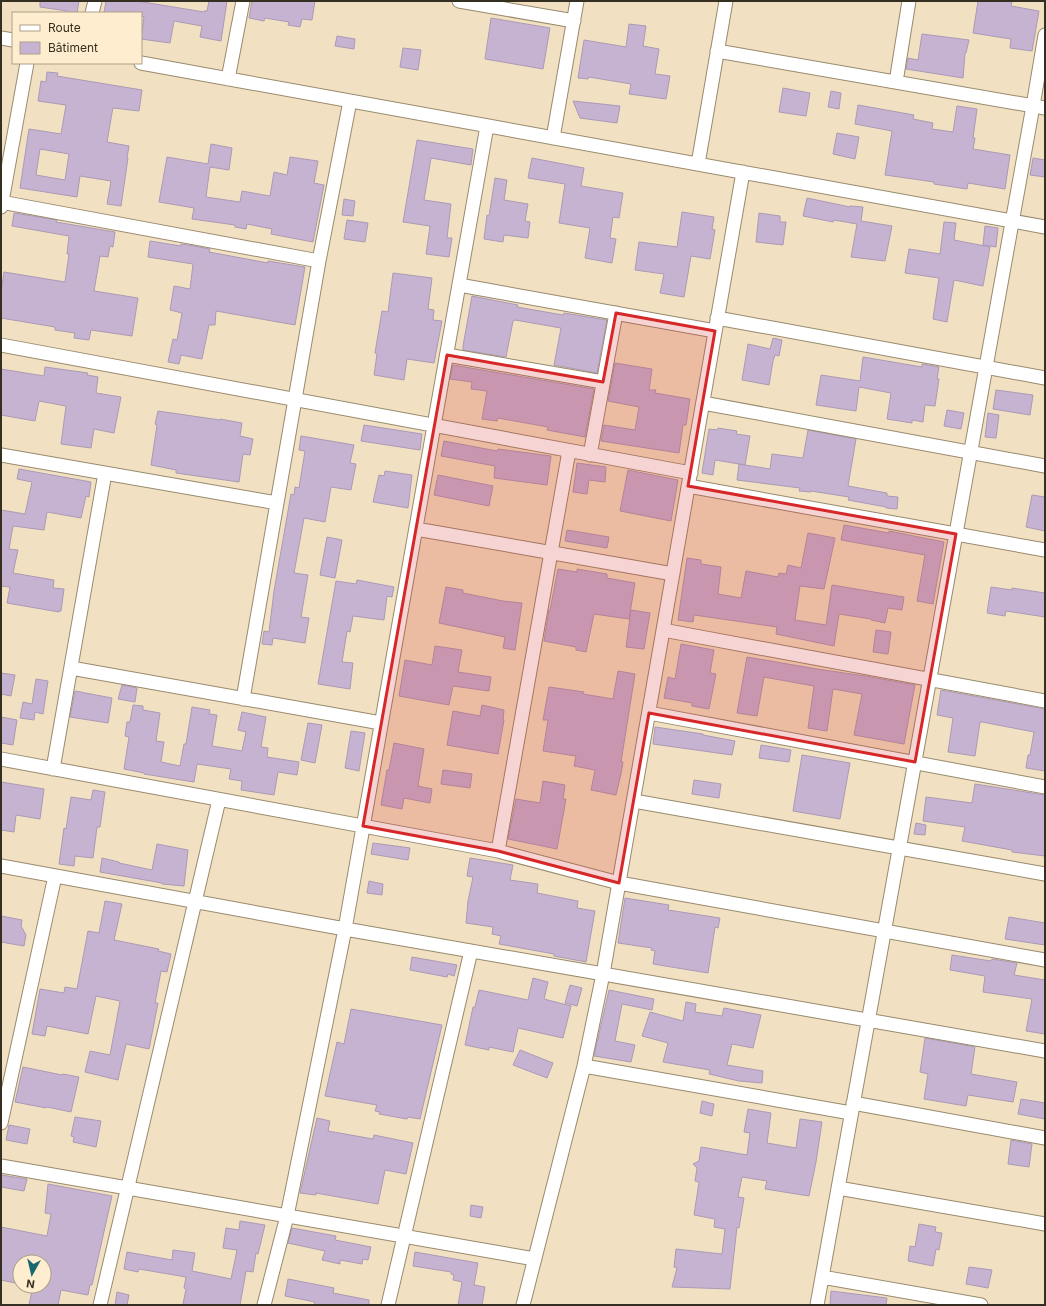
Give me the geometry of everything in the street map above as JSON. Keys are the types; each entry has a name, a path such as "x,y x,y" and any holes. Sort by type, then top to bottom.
{"street":[{"path":"92,12 94,1"},
{"path":"228,79 243,1"},
{"path":"459,1 574,22"},
{"path":"553,138 578,1"},
{"path":"698,164 726,1"},
{"path":"896,82 910,1"},
{"path":"817,1305 1013,221 1039,107 1045,35"},
{"path":"1,38 12,40"},
{"path":"717,51 1039,107"},
{"path":"142,63 1045,227"},
{"path":"27,64 1,204 319,261"},
{"path":"243,698 319,261 350,101"},
{"path":"264,1305 287,1216 345,929 487,126"},
{"path":"523,1305 584,1066 604,974 743,172"},
{"path":"459,285 616,313 716,324 986,367 1045,378"},
{"path":"590,455 616,313"},
{"path":"1,345 590,455 690,480 956,534 1045,550"},
{"path":"447,355 603,382"},
{"path":"703,403 1045,466"},
{"path":"498,850 569,451"},
{"path":"1,455 277,503"},
{"path":"53,769 105,473"},
{"path":"416,528 673,574"},
{"path":"663,630 1045,701"},
{"path":"71,668 382,723"},
{"path":"649,713 1045,787"},
{"path":"1,759 498,850 619,883 1045,960"},
{"path":"100,1305 219,800"},
{"path":"634,801 1045,874"},
{"path":"1,866 345,929 1045,1051"},
{"path":"1,1123 56,876"},
{"path":"388,1305 471,951"},
{"path":"584,1066 1045,1138"},
{"path":"1,1166 535,1259"},
{"path":"838,1188 1045,1224"},
{"path":"822,1277 982,1305"}],"highlighted area":[{"path":"616,313 715,331 688,486 956,534 915,762 649,713 619,883 498,851 363,826 447,355 603,382"}],"building":[{"path":"40,1 79,1 77,12 66,12 40,7"},
{"path":"106,1 137,1 204,12 207,11 209,1 227,1 221,41 200,37 202,26 174,21 170,43 142,39 144,17 142,16 142,12 104,12"},
{"path":"252,1 315,1 312,20 302,19 300,27 288,25 289,22 265,18 264,21 249,18"},
{"path":"978,1 1012,1 1011,6 1039,11 1032,51 1010,48 1011,39 973,33"},
{"path":"491,18 550,28 543,69 485,59"},
{"path":"629,24 646,26 643,46 659,49 655,74 670,76 666,99 629,94 631,84 589,77 588,79 578,78 584,40 626,47"},
{"path":"922,34 969,40 965,53 963,78 906,69 908,58 918,60"},
{"path":"337,36 355,39 354,49 335,46"},
{"path":"403,48 421,50 418,70 400,67"},
{"path":"47,72 58,73 57,76 142,90 139,111 113,108 112,113 107,142 129,146 121,206 107,204 111,181 80,176 77,197 20,188 29,129 61,134 66,105 38,101 41,81 46,82","holes":["40,149 69,154 65,180 36,175"]},
{"path":"783,88 810,93 806,116 779,112"},
{"path":"831,91 841,93 839,109 828,107"},
{"path":"573,101 620,106 617,123 580,118"},
{"path":"858,105 914,115 913,119 933,123 932,129 953,132 957,106 977,109 973,149 1010,155 1005,189 968,183 967,189 934,184 934,182 885,175 892,131 855,124"},
{"path":"837,133 859,137 855,159 833,154"},
{"path":"417,140 473,149 471,165 431,158 424,200 451,204 447,238 452,238 449,257 426,254 430,226 403,222"},
{"path":"211,144 232,148 229,170 210,167 206,197 240,202 242,191 270,196 274,172 287,175 290,157 318,161 314,183 324,185 313,242 271,234 272,229 247,224 246,229 235,227 235,225 192,219 194,208 159,202 167,157 208,164"},
{"path":"532,158 584,168 581,186 623,193 619,218 613,217 610,238 616,239 612,263 585,258 590,228 559,223 565,184 528,178"},
{"path":"1033,158 1045,160 1045,177 1030,175"},
{"path":"495,178 507,180 504,200 528,204 525,221 530,222 528,238 504,235 503,242 484,239 487,215 489,216"},
{"path":"807,198 850,207 863,207 861,221 892,226 885,261 851,257 857,224 834,220 833,222 803,216"},
{"path":"344,199 355,201 353,216 342,215"},
{"path":"682,212 714,217 712,229 715,230 710,259 691,256 684,297 660,293 664,274 635,270 639,242 677,247"},
{"path":"14,213 115,232 113,247 110,246 108,257 100,256 94,291 138,298 132,336 91,330 89,340 74,338 75,333 55,330 55,327 1,318 1,293 4,272 65,282 69,254 67,254 69,236 12,226"},
{"path":"759,213 780,216 780,222 786,222 783,245 756,242"},
{"path":"347,220 368,223 365,242 344,239"},
{"path":"944,222 956,223 954,240 990,247 983,286 954,280 947,322 933,319 939,278 905,273 909,249 940,254"},
{"path":"985,226 998,228 996,247 983,245"},
{"path":"150,241 181,246 181,244 194,246 210,249 209,252 268,263 268,261 305,267 295,325 216,311 215,325 209,325 202,359 181,355 179,364 168,362 173,339 177,340 182,313 170,310 174,286 190,289 193,264 148,257"},
{"path":"393,273 432,278 428,309 434,310 433,320 442,321 434,363 407,359 404,380 374,375 377,354 375,353 382,311 388,312"},
{"path":"472,296 518,305 517,307 563,315 564,313 607,320 597,373 554,365 561,328 515,320 513,321 506,357 463,350"},
{"path":"773,338 782,340 779,356 775,355 773,361 769,385 742,380 748,344 770,349"},
{"path":"863,357 922,367 922,364 939,367 937,379 939,379 935,406 925,405 923,422 912,420 912,423 887,419 891,393 859,387 856,411 816,405 821,375 860,381"},
{"path":"615,363 652,369 649,390 656,390 655,393 690,399 686,425 683,425 679,453 601,441 604,425 635,430 639,407 608,401"},
{"path":"453,365 594,389 585,437 547,430 548,427 498,418 497,421 482,419 487,391 471,389 472,382 450,379"},
{"path":"45,367 88,373 87,375 98,377 96,393 121,397 114,433 94,429 91,448 61,444 66,406 39,401 35,421 1,415 1,369 44,376"},
{"path":"996,390 1033,395 1030,415 993,409"},
{"path":"947,410 964,413 961,429 944,426"},
{"path":"158,411 242,423 240,436 253,439 250,455 243,454 239,482 176,473 176,470 151,465 157,425 155,424"},
{"path":"988,413 999,415 996,438 985,437"},
{"path":"364,425 422,434 420,450 361,441"},
{"path":"718,428 737,431 736,434 750,436 745,465 715,460 713,475 702,473 709,429 717,430"},
{"path":"808,430 856,439 848,486 887,493 887,496 898,497 897,509 848,500 849,497 811,491 799,491 800,488 737,480 739,464 770,469 772,454 803,458"},
{"path":"301,436 354,445 350,463 356,464 351,490 331,487 325,522 304,518 294,573 308,575 301,617 309,618 305,643 273,638 272,645 262,644 264,631 269,632 274,591 291,494 294,495 295,487 299,488 305,451 299,450"},
{"path":"444,441 497,451 498,449 551,456 547,485 494,478 495,466 441,456"},
{"path":"577,463 606,467 605,482 589,480 587,494 573,492"},
{"path":"19,469 91,482 89,497 86,496 81,518 47,512 44,530 13,526 9,549 18,550 13,573 54,580 53,588 64,589 61,611 59,612 7,603 10,587 1,586 1,510 25,514 32,482 17,479"},
{"path":"628,470 678,480 671,521 620,511"},
{"path":"385,471 412,475 408,508 373,502 379,475 384,476"},
{"path":"438,475 493,486 489,506 434,495"},
{"path":"1032,495 1045,497 1045,531 1026,527"},
{"path":"844,525 889,533 889,531 944,542 933,604 917,601 925,555 841,540"},
{"path":"567,530 609,537 607,548 565,541"},
{"path":"808,533 835,538 824,589 800,586 795,620 826,625 832,585 904,597 902,610 888,608 885,623 871,619 839,614 834,646 776,634 777,627 694,615 693,622 678,620 687,558 701,560 701,564 721,567 718,594 741,598 746,571 778,577 779,573 786,574 788,565 801,568"},
{"path":"327,537 342,540 335,578 320,575"},
{"path":"558,569 577,572 577,569 607,574 607,578 635,583 629,619 594,614 586,652 576,650 576,647 544,641"},
{"path":"357,580 394,587 392,597 387,596 384,620 353,616 350,632 347,631 342,662 353,663 350,689 318,684 336,581 356,584"},
{"path":"446,587 463,590 463,593 503,601 522,603 515,650 503,648 505,637 439,623"},
{"path":"991,587 1012,590 1012,588 1045,593 1045,617 1006,611 1005,616 987,613"},
{"path":"631,610 650,613 644,649 626,647"},
{"path":"876,630 891,632 888,654 873,652"},
{"path":"681,644 714,650 710,673 716,674 709,709 692,706 692,703 664,698 668,677 675,679"},
{"path":"435,646 462,650 458,672 491,677 489,691 453,686 449,705 399,696 405,660 432,665"},
{"path":"747,657 915,685 904,744 854,735 862,694 833,689 827,731 808,728 814,686 764,677 757,716 737,713"},
{"path":"618,671 635,674 621,762 623,762 616,795 591,790 595,770 574,766 576,756 543,751 548,720 543,720 549,687 584,692 583,694 613,699"},
{"path":"1,673 15,675 11,696 1,694"},
{"path":"36,679 48,681 43,714 35,712 34,720 20,718 23,702 32,704"},
{"path":"122,685 137,688 135,702 118,699"},
{"path":"941,690 1045,709 1045,771 1026,768 1034,732 980,722 975,756 948,752 953,718 937,715"},
{"path":"75,691 112,698 108,723 70,717"},
{"path":"133,705 143,706 143,710 160,713 156,741 164,742 161,762 180,766 184,744 186,744 192,707 210,710 209,714 217,715 212,746 242,751 246,732 238,730 242,712 266,717 261,747 268,748 267,757 299,762 297,775 278,772 274,795 241,790 242,781 229,779 231,769 197,764 194,782 144,774 124,769 129,737 125,736 127,722 130,722"},
{"path":"482,705 504,710 504,720 498,754 447,745 453,711 480,716"},
{"path":"1,717 17,720 13,745 1,743"},
{"path":"308,723 322,725 315,763 301,760"},
{"path":"655,727 703,734 735,741 732,755 653,744"},
{"path":"351,731 365,733 359,771 345,768"},
{"path":"394,743 424,749 418,786 432,789 430,803 404,798 402,809 381,805 387,770 389,770"},
{"path":"761,745 791,750 789,762 759,758"},
{"path":"802,755 850,763 840,819 793,811"},
{"path":"443,770 472,774 470,788 441,784"},
{"path":"694,780 721,784 719,798 692,794"},
{"path":"543,781 565,785 563,799 566,799 557,849 508,839 516,799 540,803"},
{"path":"1,782 44,789 40,819 16,815 14,832 1,830"},
{"path":"975,784 1045,795 1045,856 1012,852 1012,850 962,841 965,827 923,821 926,797 972,803"},
{"path":"93,790 105,792 100,827 97,827 93,858 75,856 74,866 59,864 64,828 66,829 71,797 91,800"},
{"path":"916,823 926,825 925,835 914,834"},
{"path":"373,843 410,848 408,860 371,854"},
{"path":"157,844 188,850 184,886 162,884 100,872 102,858 152,870"},
{"path":"470,858 513,865 510,880 538,884 537,893 578,901 577,908 595,911 586,962 554,956 554,954 499,944 501,936 492,934 493,927 466,923 468,901 473,877 467,876"},
{"path":"369,881 383,884 382,895 367,893"},
{"path":"625,898 669,905 668,910 720,918 718,928 715,927 708,973 653,964 655,951 651,950 652,948 618,943"},
{"path":"105,901 122,904 114,940 159,949 158,951 171,954 167,972 161,971 155,1003 158,1003 149,1049 126,1044 118,1080 85,1072 90,1051 110,1055 120,1001 96,996 88,1034 47,1026 45,1036 32,1034 40,989 64,993 65,987 77,989 88,931 99,933"},
{"path":"1,916 22,920 21,926 26,935 24,946 1,942"},
{"path":"1009,917 1045,923 1045,945 1005,939"},
{"path":"952,955 1017,963 1014,975 1045,980 1045,1034 1026,1031 1032,999 983,992 985,976 950,970"},
{"path":"412,957 457,965 454,976 448,974 447,977 410,970"},
{"path":"533,978 548,982 544,999 571,1006 563,1038 518,1028 513,1052 489,1047 489,1050 465,1045 473,1007 475,1007 479,990 528,1000"},
{"path":"570,985 582,988 577,1006 565,1003"},
{"path":"609,990 654,999 652,1010 622,1004 615,1041 635,1045 631,1062 594,1056"},
{"path":"686,1002 696,1004 695,1012 722,1016 724,1008 761,1015 753,1048 732,1044 727,1065 763,1071 762,1083 739,1081 709,1074 710,1070 663,1062 668,1043 642,1036 650,1012 683,1021"},
{"path":"351,1009 442,1025 420,1119 408,1117 407,1119 379,1114 380,1112 375,1111 377,1105 325,1096 337,1042 344,1044"},
{"path":"925,1038 975,1047 971,1074 1017,1082 1013,1102 968,1095 966,1106 924,1099 928,1074 920,1072"},
{"path":"520,1050 553,1063 547,1078 513,1065"},
{"path":"23,1067 79,1077 71,1112 15,1102"},
{"path":"1021,1099 1045,1103 1045,1119 1018,1114"},
{"path":"702,1101 714,1104 712,1116 700,1113"},
{"path":"748,1109 771,1113 767,1143 796,1148 800,1119 822,1122 809,1196 765,1189 767,1181 742,1177 738,1197 744,1198 739,1228 737,1227 730,1289 672,1287 677,1268 674,1267 676,1249 722,1254 725,1229 714,1227 715,1219 694,1215 699,1182 695,1181 697,1168 693,1164 699,1161 701,1147 747,1155 750,1133 744,1132"},
{"path":"75,1117 101,1121 96,1147 73,1142 74,1137 71,1136"},
{"path":"317,1118 330,1121 328,1131 373,1139 374,1135 413,1143 406,1174 385,1170 378,1204 316,1193 316,1195 300,1193"},
{"path":"9,1125 30,1129 27,1144 6,1140"},
{"path":"1011,1140 1032,1144 1029,1167 1008,1164"},
{"path":"1,1175 27,1179 24,1191 1,1187"},
{"path":"48,1184 112,1196 92,1285 90,1285 88,1295 61,1290 58,1305 29,1305 31,1294 52,1294 52,1254 12,1254 12,1282 1,1280 1,1227 47,1236 51,1214 45,1213"},
{"path":"471,1205 483,1207 481,1218 470,1216"},
{"path":"240,1221 265,1225 258,1254 256,1253 253,1272 246,1271 240,1305 183,1304 186,1289 184,1288 186,1277 139,1269 138,1272 124,1269 127,1252 172,1260 173,1250 195,1253 192,1271 231,1279 237,1250 223,1248 226,1228 239,1230"},
{"path":"919,1224 936,1227 935,1232 942,1233 939,1250 936,1249 933,1266 908,1261 910,1246 915,1247"},
{"path":"292,1228 336,1236 335,1240 371,1247 368,1260 363,1259 362,1264 340,1260 340,1264 322,1260 325,1251 288,1243"},
{"path":"415,1252 478,1263 474,1285 485,1287 482,1305 458,1305 462,1282 453,1280 454,1275 451,1274 451,1272 413,1266"},
{"path":"969,1267 992,1270 988,1288 966,1284"},
{"path":"288,1279 334,1288 333,1293 369,1300 369,1305 314,1305 315,1302 285,1296"},
{"path":"831,1291 887,1298 886,1305 830,1305"},
{"path":"117,1292 129,1295 127,1305 115,1305"}]}
